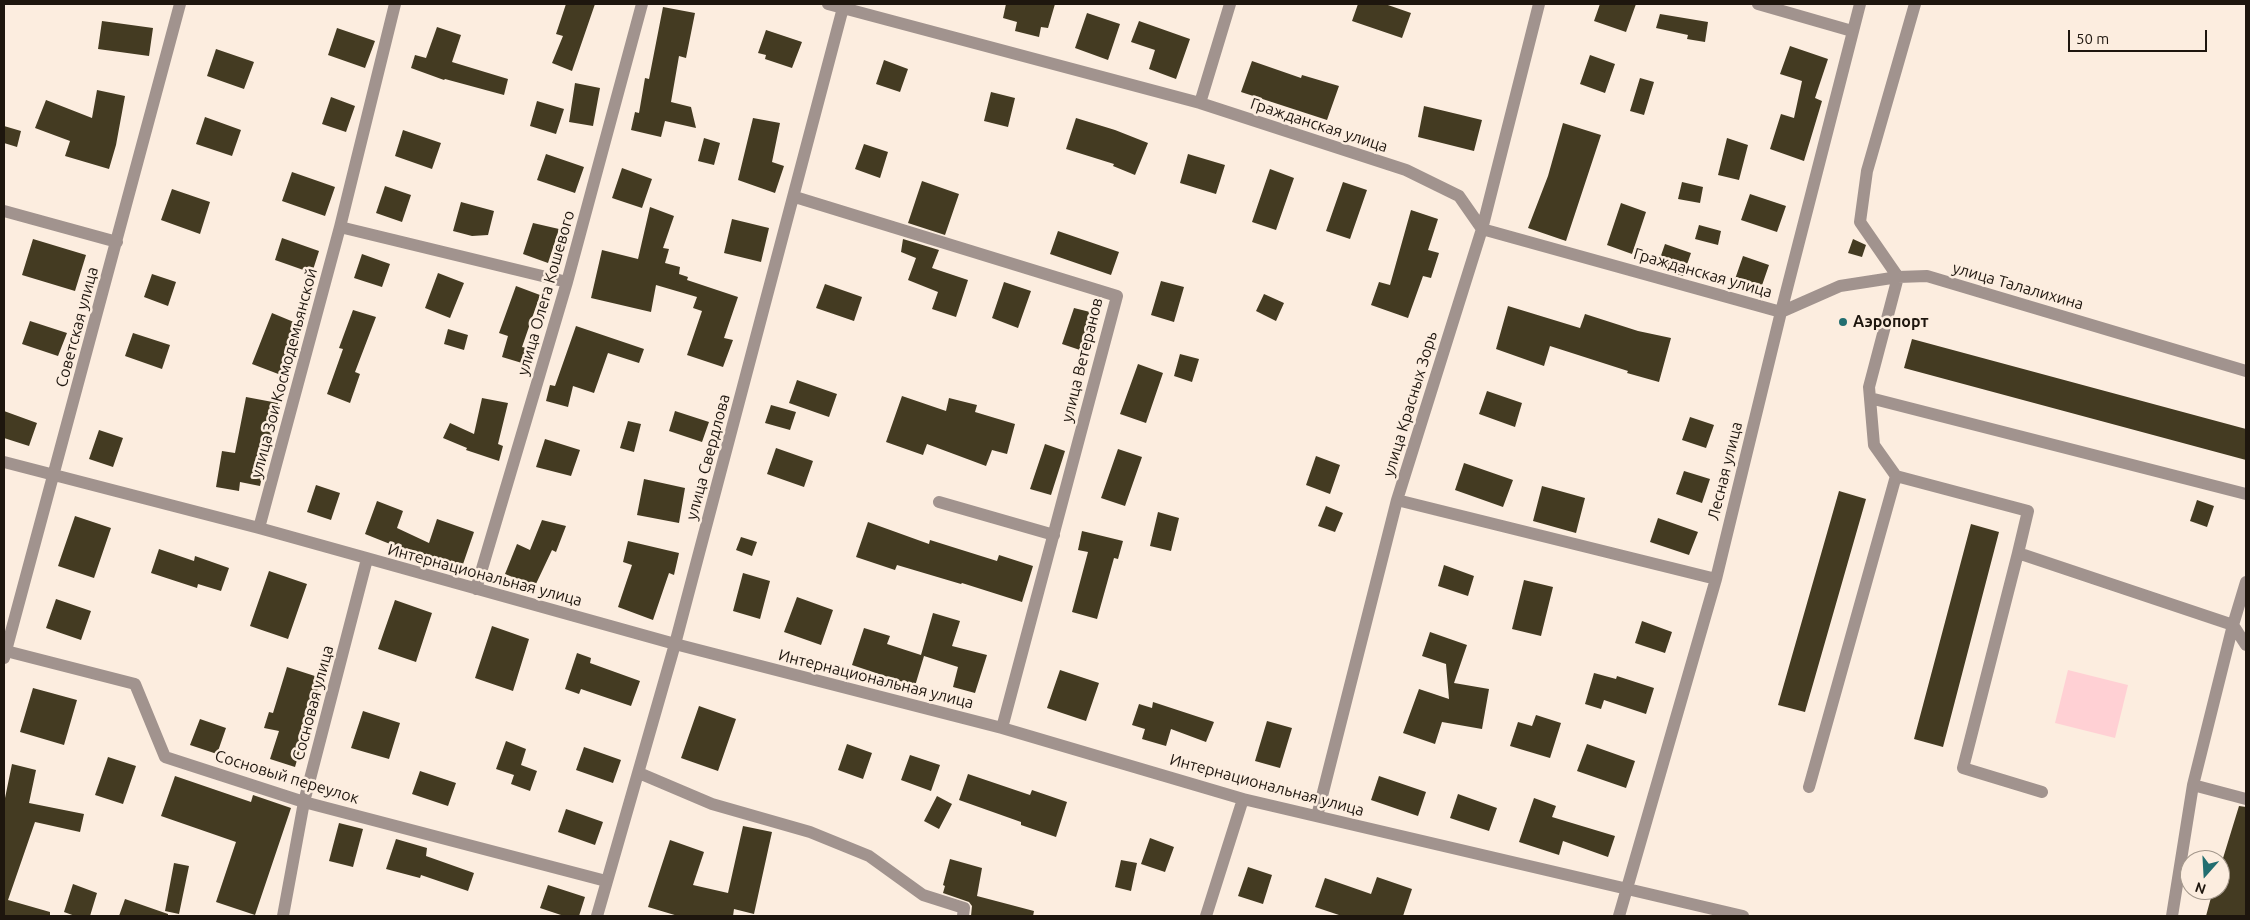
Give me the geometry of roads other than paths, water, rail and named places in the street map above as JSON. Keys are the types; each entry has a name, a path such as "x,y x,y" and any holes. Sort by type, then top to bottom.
{"street":[{"name":"Советская улица","path":"5,655 180,4"},
{"name":"улица Зои Космодемьянской","path":"259,528 340,227 395,4"},
{"name":"улица Олега Кошевого","path":"476,589 567,282 642,4"},
{"name":"Гражданская улица","path":"828,4 843,6 1200,103 1406,170 1459,196 1482,229 1780,312"},
{"path":"1200,103 1230,4"},
{"name":"улица Красных Зорь","path":"1317,816 1397,500 1482,229 1539,4"},
{"path":"1758,4 1852,31"},
{"name":"Лесная улица","path":"1619,916 1716,579 1780,312 1860,4"},
{"path":"1915,4 1867,171 1860,222 1898,277 1869,387 1874,445 1896,476 2028,512 1963,768 2042,792"},
{"name":"улица Свердлова","path":"596,916 675,644 795,197 843,6"},
{"name":"улица Ветеранов","path":"795,197 1117,296 1002,728"},
{"path":"4,211 117,242"},
{"path":"340,227 567,282"},
{"name":"улица Талалихина","path":"1780,312 1840,286 1898,277 1927,276 2246,371"},
{"path":"1870,398 2246,494"},
{"name":"Интернациональная улица","path":"4,462 259,528 675,644 1002,728 1242,799 1743,916"},
{"path":"1809,787 1896,476"},
{"path":"1397,500 1716,579"},
{"path":"939,502 1054,535"},
{"path":"2018,553 2233,625 2246,645"},
{"name":"Сосновая улица","path":"283,916 304,802 367,559"},
{"path":"2172,916 2193,785 2233,625 2246,582"},
{"name":"Сосновый переулок","path":"5,655 135,684 165,757 304,802 606,881"},
{"path":"639,773 712,804 810,832 870,856 923,894 964,908 964,916"},
{"path":"2193,785 2246,799"},
{"path":"1206,916 1242,799"}],"place":[{"name":"Аэропорт","path":"1843,322"}]}
